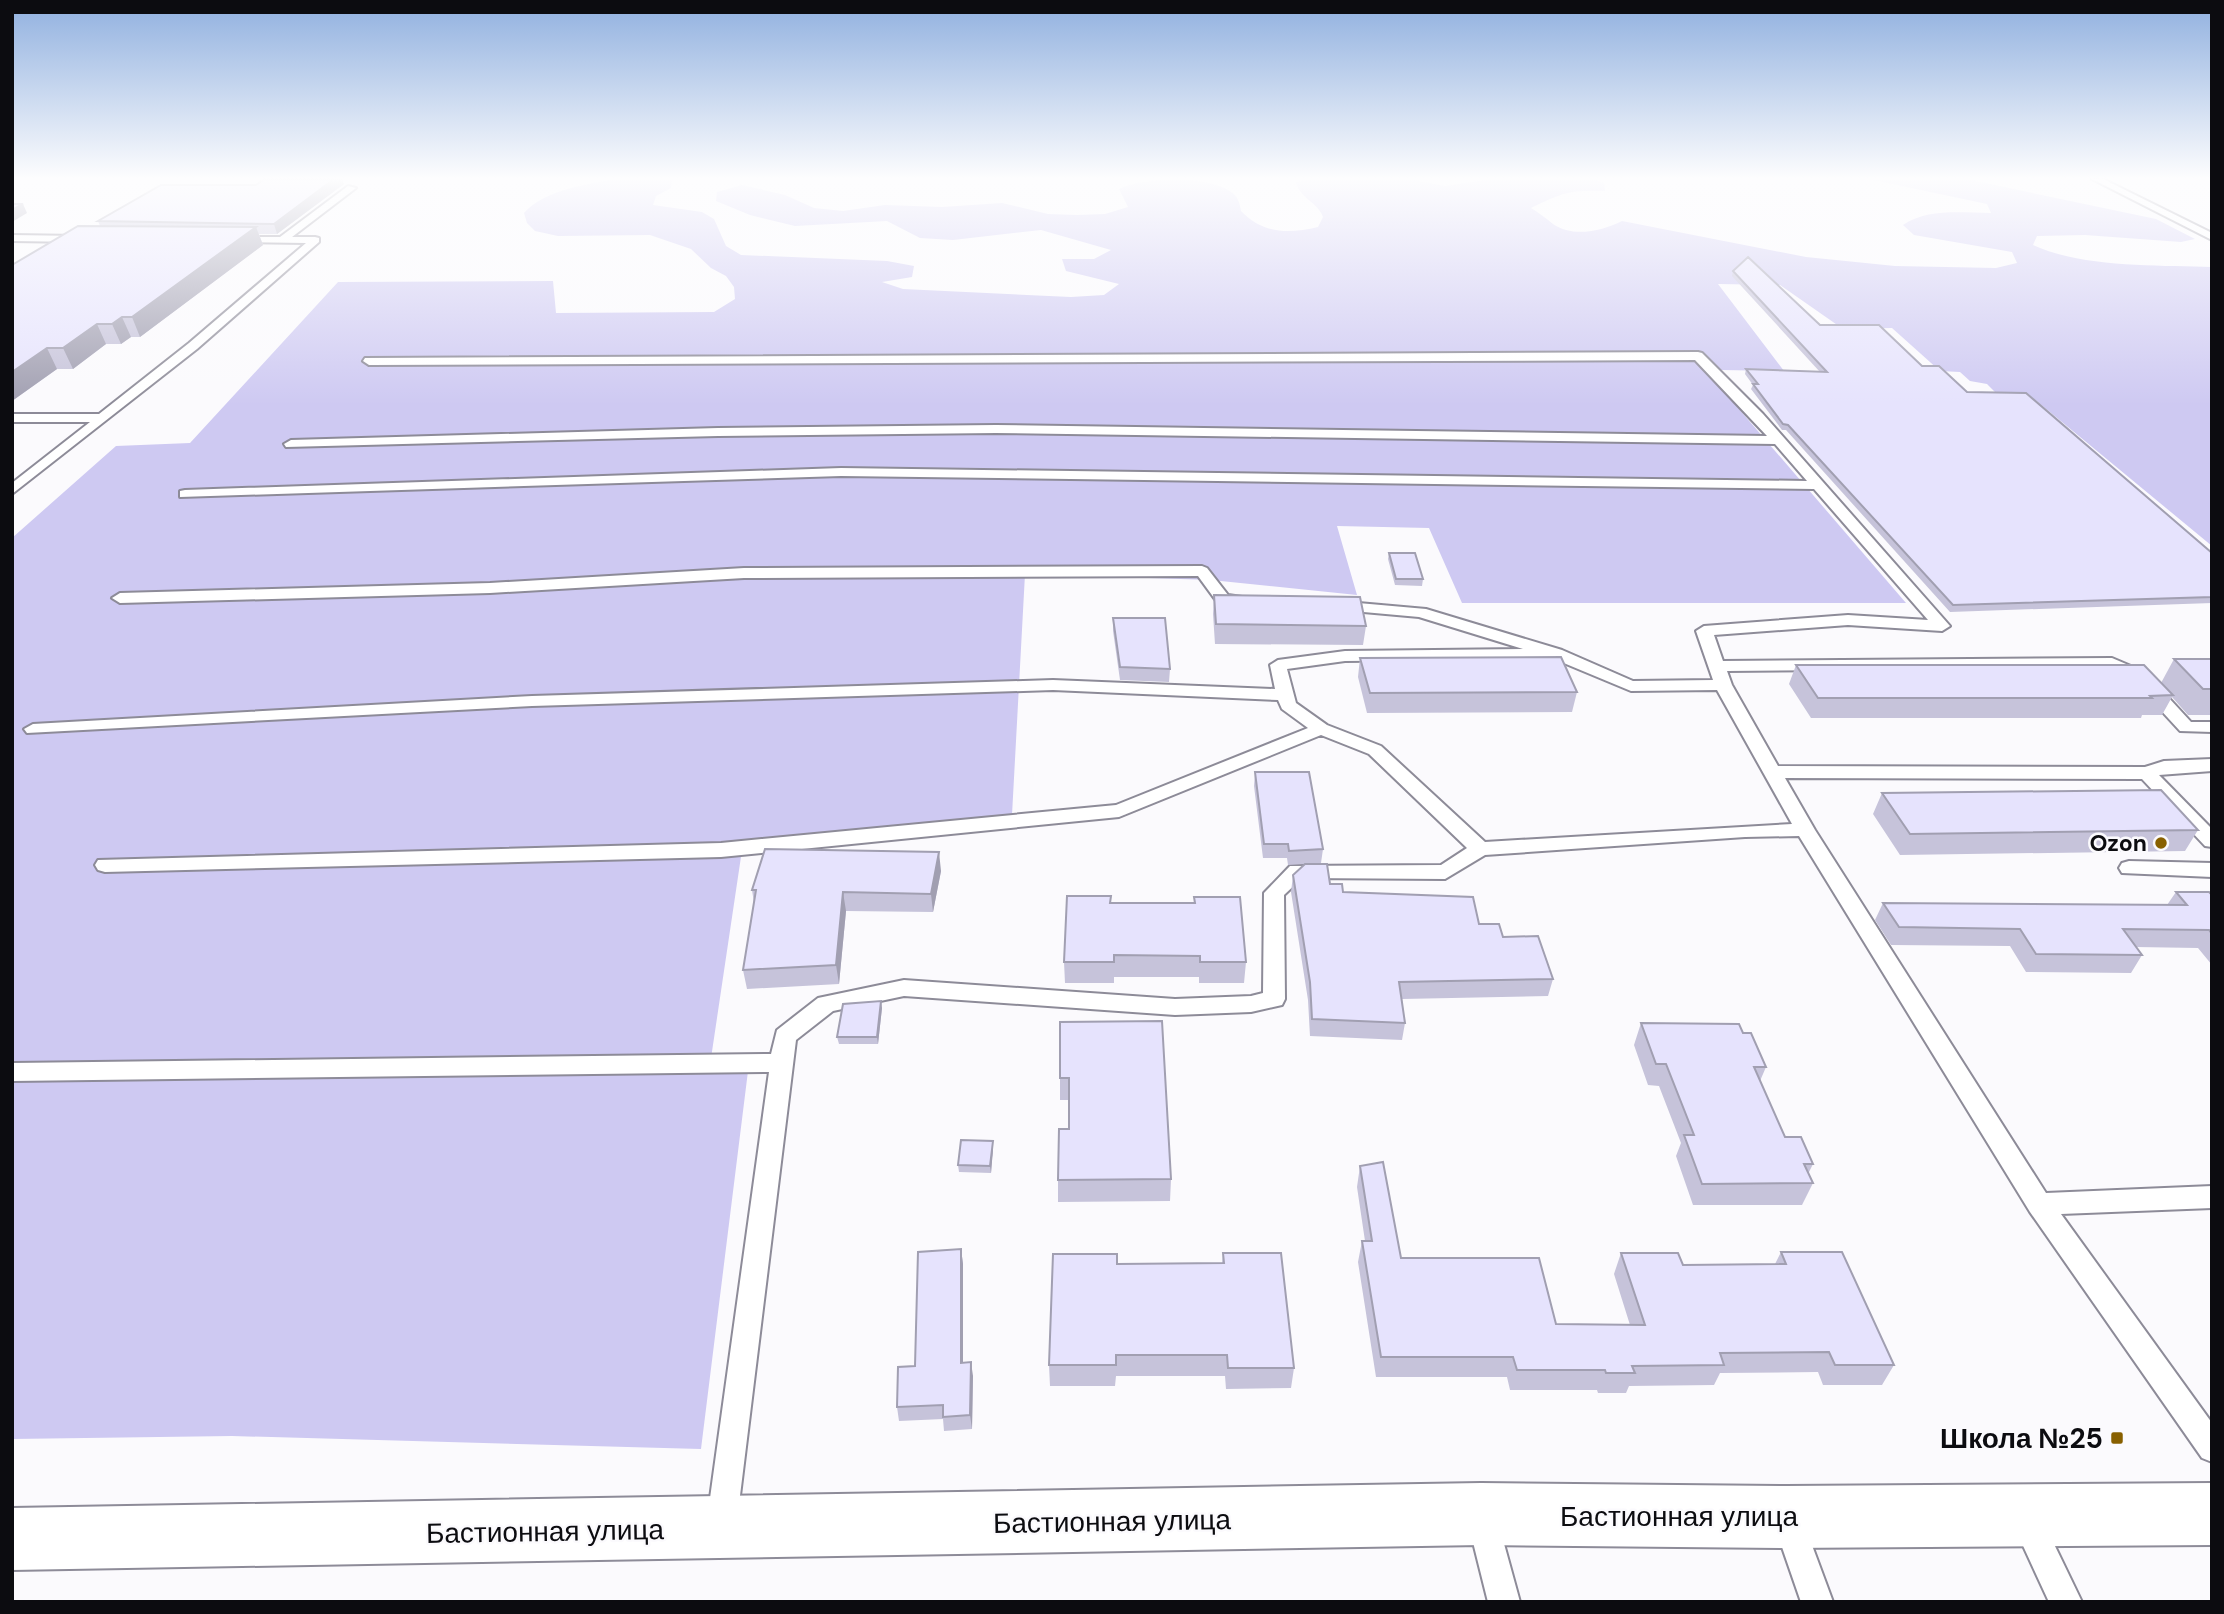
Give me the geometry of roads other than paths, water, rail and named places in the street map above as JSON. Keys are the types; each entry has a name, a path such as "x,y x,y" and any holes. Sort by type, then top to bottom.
{"street":[{"name":"Бастионная улица","path":"12,1539 1481,1514 1786,1517 2212,1514"}],"lane":[{"path":"12,490 193,346 299,254"},
{"path":"369,361 1698,356 1778,440 1942,626 1848,620 1704,631 1720,676 1805,830 2039,1204 2212,1448"},
{"path":"12,418 101,418"},
{"path":"291,444 718,432 996,429 1778,440"},
{"path":"185,494 841,472 1818,485"},
{"path":"120,598 490,588 744,573 1202,571 1223,600 1265,602"},
{"path":"1320,605 1419,612 1556,654 1631,685 1720,676 2112,663 2139,676 2186,727 2212,727"},
{"path":"1480,849 1375,750 1321,729 1288,705 1278,665 1345,656 1556,654"},
{"path":"33,729 532,701 1026,686 1286,695"},
{"path":"105,865 721,850 1118,811 1321,729"},
{"path":"1774,772 2147,773 2164,767 2212,765"},
{"path":"2147,773 2212,841"},
{"path":"720,1528 785,1036 826,1004 904,988 1175,1007 1251,1004 1274,999 1274,893 1297,871 1445,872 1480,849 1745,831 1805,830"},
{"path":"2129,868 2212,870"},
{"path":"12,1072 782,1063"},
{"path":"2039,1204 2212,1197"},
{"path":"1481,1514 1504,1602"},
{"path":"2024,1515 2066,1602"},
{"path":"1786,1517 1817,1602"}],"place":[{"name":"Ozon","path":"2161,843"},
{"name":"Школа №25","path":"2117,1438"}]}
